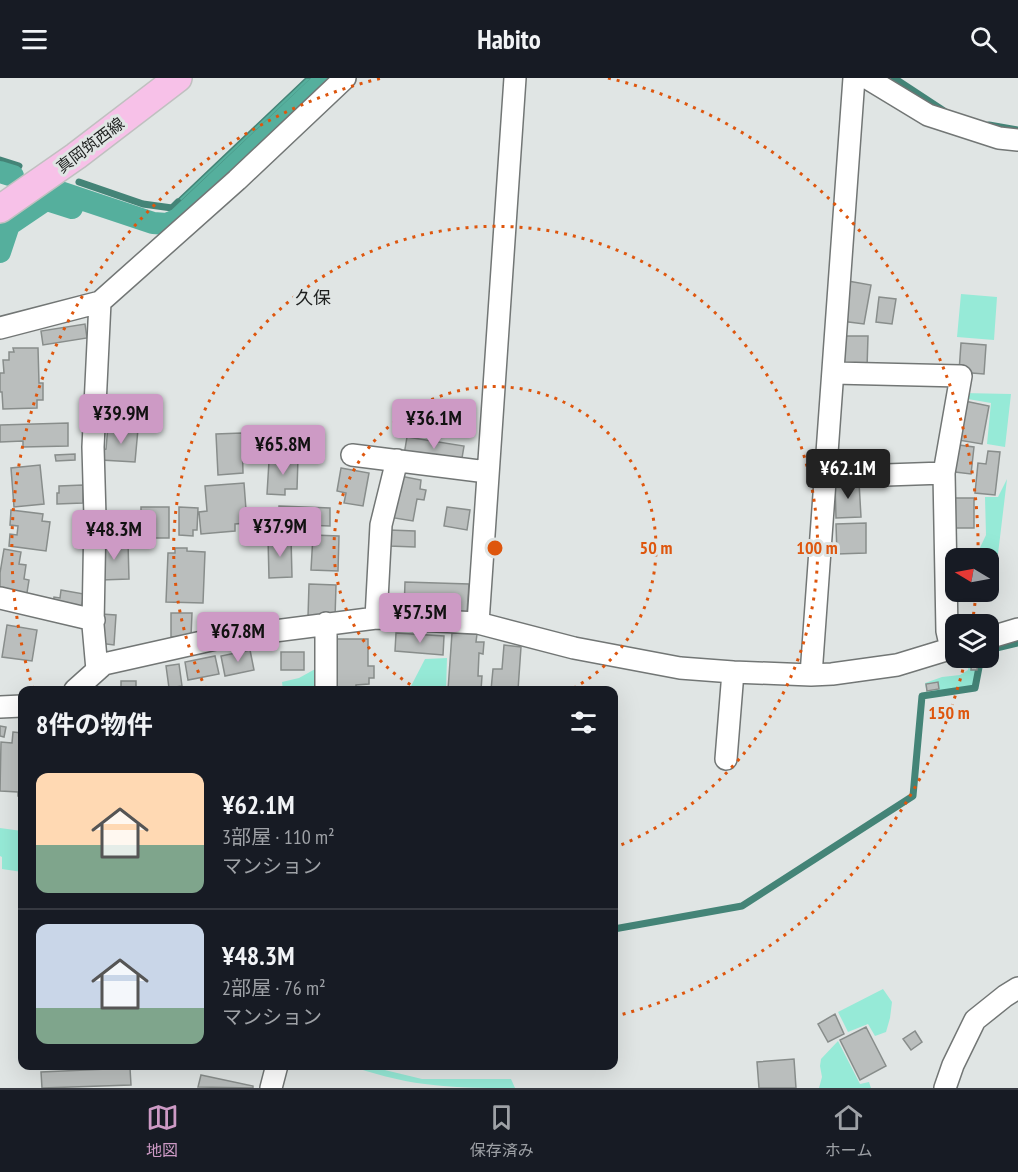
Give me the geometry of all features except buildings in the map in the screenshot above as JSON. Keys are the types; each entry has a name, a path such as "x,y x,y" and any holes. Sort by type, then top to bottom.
{"main road":[{"name":"真岡筑西線","path":"0,209 76,156 178,78"}],"street":[{"path":"0,328 100,302 237,180 345,78"},
{"path":"478,623 515,78"},
{"path":"811,675 854,78"},
{"path":"867,78 928,115 999,138 1018,140"},
{"path":"97,670 94,620 93,447 100,302"},
{"path":"834,373 961,376 944,473 947,614"},
{"path":"352,454 487,472"},
{"path":"376,618 381,525 397,460"},
{"path":"886,475 944,473"},
{"path":"0,598 94,620"},
{"path":"79,686 104,664 220,638 376,618 478,623 574,648 680,668 733,672 832,674 897,665 945,650"},
{"path":"326,623 326,686"},
{"path":"999,635 1018,629"},
{"path":"726,759 733,672"},
{"path":"0,707 18,706"},
{"path":"945,1088 953,1065 975,1020 1018,988"},
{"path":"271,1088 276,1070"}],"shaded area":[{"path":"306,78 312,78 172,210 171,206"},
{"path":"961,294 997,297 994,340 957,337"},
{"path":"963,393 1011,394 1005,447 987,444 991,403 962,398"},
{"path":"1007,479 999,548 980,548 986,535 985,497 998,497"},
{"path":"447,658 446,686 411,686 425,659"},
{"path":"317,668 317,686 282,686 282,682 299,678"},
{"path":"968,668 978,668 974,687 927,694 925,683 942,677 960,675"},
{"path":"0,828 18,830 18,871 2,869 2,857 0,856"},
{"path":"883,989 892,1002 886,1032 875,1036 868,1024 848,1032 838,1012"},
{"path":"838,1041 860,1084 869,1082 871,1088 819,1088 822,1077 821,1059"},
{"path":"363,1070 385,1070 422,1079 511,1079 515,1088 425,1084"}],"waterway":[{"path":"54,190 153,223 167,224 178,219 327,78"},
{"path":"894,78 944,111"},
{"path":"989,125 1018,130"},
{"path":"0,160 19,166"},
{"path":"0,172 13,176"},
{"path":"79,182 143,204 172,208 178,202"},
{"path":"0,252 9,225 43,202 47,200 72,208"},
{"path":"999,647 1018,643"},
{"path":"618,928 742,906 913,796 922,696 975,688 979,668"}],"district":[{"name":"久保","path":"313,297"}]}
